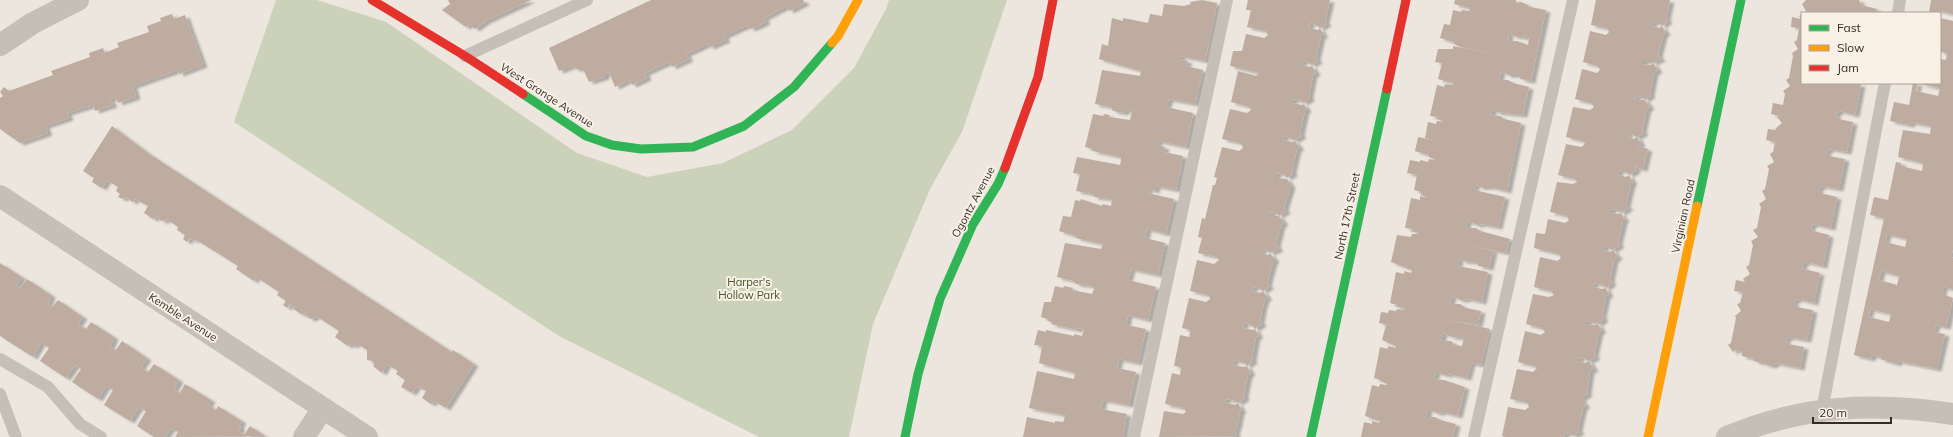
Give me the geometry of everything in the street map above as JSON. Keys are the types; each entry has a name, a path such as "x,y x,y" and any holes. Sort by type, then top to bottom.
{"street":[{"path":"0,45 33,23 78,0"},
{"name":"West Grange Avenue","path":"372,0 465,56 586,136 612,145 641,149 693,147 744,126 794,87 838,36 858,0"},
{"name":"Ogontz Avenue","path":"905,437 918,374 940,299 973,224 998,184 1013,147 1038,77 1053,0"},
{"name":"North 17th Street","path":"1311,437 1406,0"},
{"name":"Virginian Road","path":"1648,437 1741,0"},
{"name":"Kemble Avenue","path":"0,196 367,437"},
{"path":"1727,437 1783,417 1822,410 1882,407 1953,414"},
{"path":"304,437 323,408"}],"lane":[{"path":"465,56 587,0"},
{"path":"1134,437 1227,0"},
{"path":"1474,437 1573,0"},
{"path":"1898,12 1900,0"},
{"path":"1822,410 1885,84"},
{"path":"0,359 48,387 80,424 101,437"},
{"path":"0,394 16,437"}],"green space":[{"name":"Harper's Hollow Park","path":"276,0 317,0 386,22 577,153 647,177 723,163 792,130 854,68 886,9 889,0 1007,0 962,132 930,189 873,324 849,437 759,437 559,336 234,122"}],"building":[{"path":"448,0 531,0 486,21 475,29 470,24 466,27 442,10 450,4"},
{"path":"651,0 803,0 805,3 789,11 787,6 764,18 766,22 758,26 750,29 748,25 724,36 726,40 710,47 708,44 686,54 689,59 672,67 669,62 645,73 647,78 632,85 629,80 615,87 609,72 605,74 605,77 589,82 583,69 576,69 572,66 559,71 549,48"},
{"path":"1202,0 1217,3 1205,61 1181,56 1181,59 1188,61 1186,66 1203,70 1195,104 1169,99 1166,107 1193,113 1186,147 1158,141 1157,145 1165,147 1164,152 1183,156 1176,190 1156,186 1155,191 1148,189 1147,193 1174,199 1166,234 1147,229 1145,238 1165,243 1158,275 1131,269 1128,280 1156,287 1148,320 1128,315 1126,325 1146,329 1138,363 1119,359 1117,368 1136,372 1129,405 1103,400 1101,409 1127,414 1123,437 1023,437 1027,417 1055,423 1055,421 1063,422 1064,420 1065,415 1029,408 1037,371 1074,379 1075,373 1039,363 1042,346 1034,345 1038,330 1082,336 1084,329 1078,328 1078,330 1051,324 1052,322 1048,321 1048,319 1041,317 1044,302 1051,302 1055,286 1063,288 1064,286 1073,288 1072,290 1092,294 1094,289 1094,286 1076,284 1074,281 1057,277 1065,243 1101,249 1103,244 1076,238 1076,236 1059,231 1063,216 1071,217 1075,200 1080,201 1081,199 1102,206 1103,204 1111,206 1112,199 1094,197 1093,194 1076,191 1080,174 1073,173 1077,157 1120,165 1121,157 1093,151 1093,149 1085,147 1093,114 1103,116 1104,114 1110,115 1109,117 1130,120 1132,111 1125,110 1124,113 1113,111 1111,107 1095,104 1102,70 1140,76 1141,71 1099,59 1102,44 1108,46 1112,18 1123,21 1123,18 1148,23 1150,14 1162,16 1164,4 1184,6 1191,4 1190,2"},
{"path":"1248,0 1330,0 1325,21 1327,24 1320,28 1324,36 1321,36 1316,58 1318,61 1312,65 1303,61 1301,65 1309,67 1312,66 1316,73 1313,75 1309,95 1310,99 1303,103 1302,101 1294,99 1292,103 1304,104 1307,110 1305,111 1300,133 1302,136 1295,140 1284,136 1283,140 1292,142 1295,141 1300,148 1297,149 1292,171 1293,174 1287,178 1285,175 1277,173 1276,175 1276,178 1287,179 1291,186 1284,208 1286,211 1279,216 1284,223 1281,225 1276,245 1279,249 1270,253 1275,260 1273,262 1267,284 1270,286 1263,291 1268,298 1265,299 1262,310 1260,321 1262,324 1255,329 1259,336 1256,337 1252,358 1253,361 1247,366 1251,373 1248,375 1244,395 1245,398 1238,403 1242,411 1240,412 1235,433 1237,436 1159,437 1164,411 1183,414 1186,412 1184,408 1165,404 1172,373 1180,375 1181,367 1174,366 1180,335 1189,337 1190,333 1190,330 1182,328 1189,298 1206,302 1210,299 1209,295 1190,291 1197,260 1214,264 1219,260 1217,257 1198,253 1202,238 1198,237 1202,218 1205,219 1213,185 1215,185 1217,178 1214,177 1222,147 1239,151 1243,148 1241,143 1222,139 1230,109 1247,113 1251,110 1250,107 1231,102 1238,71 1256,76 1259,73 1230,66 1233,51 1242,51 1246,34 1264,38 1268,35 1266,31 1247,27 1251,10 1246,10","holes":["1310,23 1317,25 1320,28 1318,30 1309,28","1271,212 1277,213 1279,216 1270,216","1262,249 1268,250 1270,253 1268,255 1261,253","1253,287 1260,288 1263,291 1260,293 1252,291","1244,323 1252,325 1255,329 1252,330 1243,328","1234,360 1245,363 1247,366 1244,367 1233,365","1226,399 1237,401 1238,403 1235,405 1225,402"]},
{"path":"1455,0 1516,0 1516,3 1521,2 1530,7 1546,10 1531,81 1520,79 1520,75 1508,75 1501,71 1499,80 1508,80 1513,83 1529,87 1523,115 1497,112 1492,109 1491,115 1500,116 1504,119 1521,123 1507,191 1491,187 1479,187 1476,183 1474,190 1505,197 1498,227 1482,224 1478,225 1467,221 1466,228 1476,228 1480,231 1510,239 1507,253 1468,245 1493,251 1489,268 1478,266 1478,262 1463,261 1459,258 1458,266 1488,272 1482,302 1468,299 1461,300 1452,296 1450,304 1460,304 1466,308 1481,311 1478,325 1446,319 1490,329 1481,365 1471,363 1467,378 1436,372 1434,379 1444,380 1465,387 1458,416 1443,412 1437,413 1428,409 1426,417 1435,417 1440,420 1456,424 1453,437 1361,437 1364,422 1372,424 1372,421 1379,423 1380,421 1365,416 1372,385 1379,387 1380,384 1387,385 1381,380 1374,378 1380,347 1388,349 1388,346 1396,348 1396,346 1382,340 1386,325 1395,326 1379,323 1381,312 1388,313 1389,310 1396,311 1397,309 1404,310 1405,308 1396,307 1397,305 1390,303 1396,272 1404,274 1404,271 1411,273 1412,270 1391,262 1397,235 1411,237 1412,234 1419,234 1412,232 1413,229 1405,228 1411,198 1420,200 1420,196 1428,198 1421,195 1421,192 1414,190 1417,175 1407,173 1410,160 1428,162 1429,159 1436,160 1429,157 1429,155 1415,151 1418,137 1443,142 1425,138 1428,122 1436,124 1437,121 1444,122 1437,119 1438,117 1430,116 1437,85 1444,87 1445,84 1453,85 1453,83 1438,79 1442,63 1435,62 1438,49 1453,49 1453,46 1498,55 1461,47 1454,44 1454,42 1440,38 1444,24 1450,25 1453,10 1461,12 1462,10 1469,11 1470,8 1454,4","holes":["1509,33 1514,36 1529,38 1528,45 1517,41 1508,41","1443,333 1452,337 1464,338 1462,346 1455,345 1451,341 1441,341"]},
{"path":"1596,0 1670,0 1666,18 1668,21 1662,26 1666,33 1663,35 1658,55 1661,59 1653,63 1658,70 1654,73 1650,93 1651,95 1645,100 1650,107 1647,109 1642,130 1644,133 1637,137 1641,144 1638,146 1648,149 1643,169 1634,167 1637,170 1629,175 1633,183 1631,184 1626,205 1629,208 1621,213 1625,220 1623,221 1618,242 1620,245 1613,250 1618,257 1614,260 1610,280 1612,283 1606,288 1609,295 1606,296 1602,316 1604,319 1598,324 1602,331 1599,332 1594,354 1596,357 1589,361 1594,369 1590,371 1588,394 1581,399 1586,406 1583,407 1578,429 1580,432 1573,436 1572,434 1565,433 1564,437 1502,436 1508,407 1525,410 1529,407 1527,402 1510,399 1517,369 1533,372 1537,368 1535,366 1518,362 1525,331 1541,335 1545,332 1542,328 1526,324 1533,294 1549,297 1554,295 1551,291 1534,287 1540,257 1557,261 1561,258 1559,254 1534,248 1536,233 1545,234 1548,219 1565,223 1569,220 1567,216 1550,212 1557,182 1573,184 1577,182 1575,179 1558,175 1566,144 1581,147 1585,144 1583,141 1566,137 1573,107 1590,110 1594,107 1591,103 1575,99 1582,69 1597,73 1600,70 1598,66 1583,62 1590,31 1606,35 1609,32 1607,28 1591,25","holes":["1653,22 1660,23 1662,26 1659,28 1652,26","1643,61 1652,61 1653,63 1651,65 1643,64","1623,94 1643,97 1645,100 1635,100 1636,96","1628,133 1637,137 1634,139 1627,137","1619,170 1627,172 1629,175 1626,177 1618,175","1611,210 1619,210 1621,213 1611,213","1604,246 1613,250 1610,252 1604,250","1594,283 1603,285 1606,288 1602,289 1593,287","1587,321 1596,322 1598,324 1587,324","1580,357 1589,361 1585,363 1579,361 1579,359"]},
{"path":"1806,0 1859,0 1861,5 1877,9 1876,12 1804,12 1806,11 1802,4"},
{"path":"1931,0 1953,0 1953,14 1937,10 1936,12 1929,12"},
{"path":"172,14 174,19 185,15 203,65 179,74 178,70 133,86 136,97 118,103 116,97 110,99 113,105 95,111 93,105 67,113 69,118 45,126 48,133 20,143 0,129 0,98 3,96 0,92 4,87 9,91 53,75 51,71 90,57 89,53 103,48 105,53 119,47 117,43 149,32 147,26 161,21 160,18"},
{"path":"1792,17 1801,19 1801,84 1861,84 1855,115 1840,111 1835,114 1838,119 1853,122 1847,152 1830,149 1826,152 1828,156 1845,159 1839,189 1822,186 1818,189 1820,193 1837,197 1831,228 1814,224 1810,227 1813,231 1829,235 1823,266 1806,262 1802,265 1804,269 1820,273 1814,303 1798,299 1793,302 1796,307 1813,310 1807,340 1789,337 1785,340 1788,344 1804,347 1800,368 1776,363 1772,366 1764,364 1761,361 1761,363 1754,361 1754,359 1742,356 1742,352 1735,350 1733,352 1728,345 1731,343 1736,318 1735,316 1741,311 1737,304 1740,303 1743,292 1734,291 1736,280 1745,282 1743,279 1750,274 1746,267 1749,265 1753,245 1751,241 1758,237 1753,230 1757,228 1761,207 1759,204 1766,199 1762,191 1765,189 1769,169 1767,166 1774,162 1770,154 1773,152 1775,142 1766,140 1768,129 1777,130 1775,129 1782,123 1777,117 1779,116 1771,114 1773,103 1783,105 1785,94 1783,91 1790,86 1786,80 1789,78 1793,56 1792,53 1798,49 1794,42 1797,40 1799,28 1791,27"},
{"path":"1941,18 1953,21 1953,250 1950,257 1953,258 1953,289 1943,287 1942,294 1953,298 1946,327 1936,325 1934,332 1945,334 1937,369 1898,361 1897,364 1872,355 1871,359 1854,355 1884,218 1870,215 1874,197 1888,200 1896,162 1901,163 1901,166 1922,171 1923,163 1898,157 1903,130 1930,134 1931,126 1911,122 1910,125 1890,121 1894,102 1909,105 1913,84 1918,84 1916,91 1938,96 1940,88 1919,84 1941,84 1941,59 1946,60 1947,53 1941,52","holes":["1887,234 1907,239 1905,247 1885,242","1881,271 1899,276 1897,285 1879,280","1870,309 1891,314 1889,322 1868,317"]},
{"path":"112,126 151,155 452,352 453,350 474,364 446,408 434,401 431,404 422,398 426,391 417,386 412,393 401,387 405,380 396,374 398,371 387,364 382,373 374,367 373,361 367,360 367,350 356,343 354,346 350,344 348,346 335,337 339,331 316,316 312,319 308,318 306,311 303,315 293,309 294,306 290,304 287,308 283,305 286,301 277,295 279,292 256,277 254,281 236,269 238,266 195,239 194,241 190,238 187,242 183,239 185,235 177,230 178,227 168,220 161,221 158,216 153,219 144,213 148,206 135,199 133,202 125,197 123,199 118,197 120,194 116,191 118,187 107,180 102,188 92,182 94,178 83,171"},
{"path":"0,263 22,277 16,286 20,288 27,279 51,295 48,305 52,307 58,300 83,317 78,324 86,329 91,322 114,337 110,347 116,350 122,341 147,358 141,367 148,372 154,364 179,380 174,389 180,393 185,384 211,400 208,405 216,410 218,406 242,421 239,426 241,427 239,431 244,435 250,426 265,436 175,437 178,432 171,428 165,437 154,437 137,426 146,411 139,407 130,421 104,405 113,390 106,386 98,399 72,382 81,369 75,365 66,378 40,361 49,348 45,345 41,343 33,357 0,336"}],"traffic: fast":[{"path":"1697,206 1741,0"},
{"path":"523,94 586,136 612,145 641,149 693,147 744,126 794,87 832,43"},
{"path":"1311,437 1387,89"},
{"path":"905,437 918,374 940,299 973,224 998,184 1005,168"}],"traffic: slow":[{"path":"832,43 838,36 858,0"},
{"path":"1648,437 1697,206"}],"traffic: jam":[{"path":"372,0 465,56 523,94"},
{"path":"1005,168 1038,77 1053,0"},
{"path":"1387,89 1406,0"}]}
